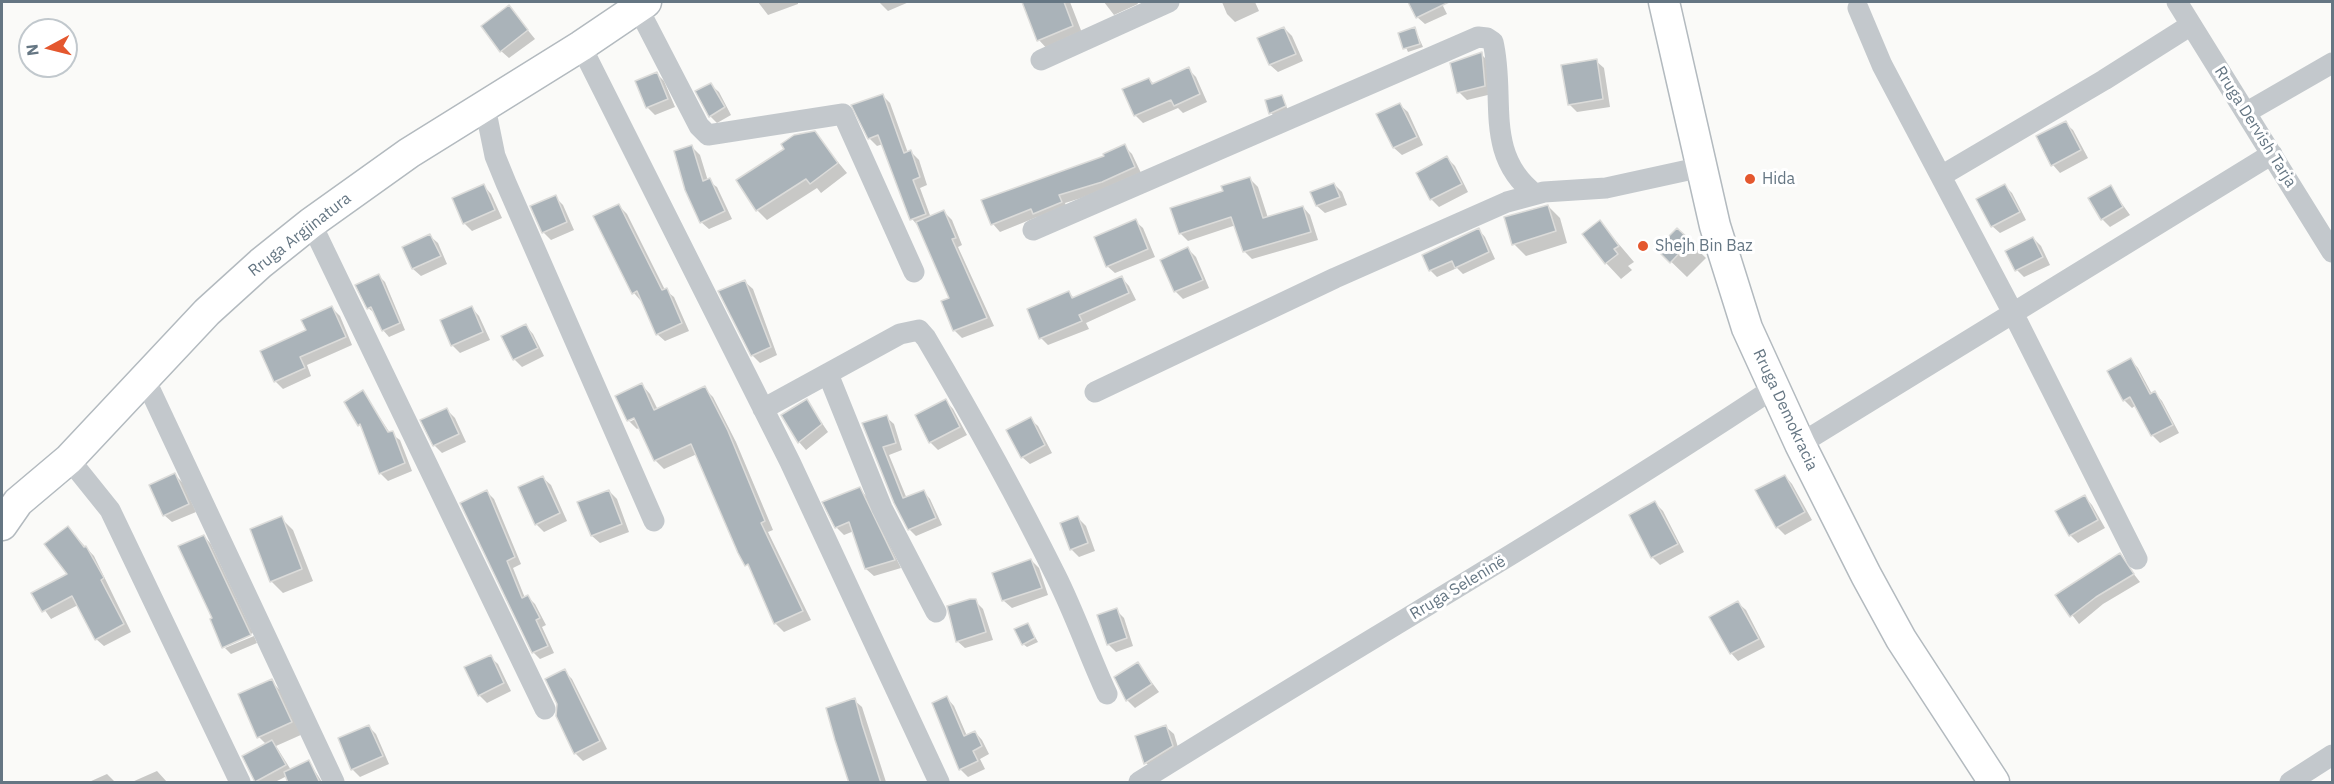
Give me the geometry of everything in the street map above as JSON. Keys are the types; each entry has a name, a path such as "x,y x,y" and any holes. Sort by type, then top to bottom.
{"main road":[{"name":"Rruga Demokracia","path":"1664,2 1730,278 1747,328 1800,444 1901,639 1994,783"},
{"name":"Rruga Argjinatura","path":"2,525 18,502 69,459 207,312 261,263 311,223 409,153 485,107 642,5"}],"street":[{"path":"1041,60 1169,2"},
{"name":"Rruga Dervish Tarja","path":"2177,2 2272,154 2325,222 2332,252"},
{"path":"642,5 699,126 708,135 843,114 914,272"},
{"path":"1858,8 1882,65 2012,311 2137,559"},
{"path":"1941,177 2191,25"},
{"path":"1033,230 1478,37 1487,38 1493,42 1496,54 1499,125 1503,150 1510,169 1535,194"},
{"path":"580,46 764,409 939,783"},
{"path":"2247,112 2332,63"},
{"path":"485,107 495,156 506,183 654,521"},
{"path":"1800,444 2012,311 2272,154"},
{"path":"1095,392 1335,278 1507,202 1535,194 1606,188 1702,167"},
{"path":"311,223 545,709"},
{"path":"764,409 900,334 919,330 926,338 984,438 1047,559 1107,694"},
{"path":"828,374 882,508 936,612"},
{"path":"145,379 334,783"},
{"name":"Rruga Seleninë","path":"1139,783 1296,684 1551,532 1774,388"},
{"path":"69,459 114,519 240,783"},
{"path":"2290,783 2332,755"}],"building":[{"path":"1022,2 1064,2 1073,26 1037,41"},
{"path":"1408,2 1449,2 1416,18"},
{"path":"509,5 528,30 500,52 481,26"},
{"path":"1284,27 1296,54 1269,65 1257,38"},
{"path":"1415,27 1420,44 1403,49 1398,33"},
{"path":"1482,52 1485,86 1457,93 1450,63"},
{"path":"1597,59 1603,99 1568,105 1561,65"},
{"path":"1189,67 1200,94 1174,106 1171,100 1134,116 1122,89 1149,78 1152,84"},
{"path":"657,72 668,99 646,108 635,81"},
{"path":"711,83 725,107 709,117 695,91"},
{"path":"883,94 904,153 911,150 920,177 913,180 926,214 910,220 878,135 868,139 851,105"},
{"path":"1282,95 1286,106 1269,114 1265,100"},
{"path":"1400,103 1417,137 1393,148 1376,114"},
{"path":"2066,121 2081,150 2051,166 2036,136"},
{"path":"815,131 838,163 810,184 806,179 756,211 736,180 784,149 781,144 794,135"},
{"path":"1125,144 1135,167 1102,182 1059,195 1062,202 1033,214 1031,209 991,225 981,200 1104,156 1103,154"},
{"path":"692,145 703,181 710,178 725,211 700,223 685,190 674,151"},
{"path":"1447,156 1462,184 1430,200 1416,173"},
{"path":"1250,177 1263,218 1303,206 1311,232 1243,252 1231,217 1179,234 1170,208 1223,191 1221,186"},
{"path":"1334,183 1340,197 1316,206 1310,192"},
{"path":"484,184 495,210 463,224 452,198"},
{"path":"2005,184 2020,212 1991,227 1976,199"},
{"path":"2111,185 2123,207 2101,220 2088,198"},
{"path":"556,195 567,222 542,233 530,206"},
{"path":"619,204 662,290 667,288 682,323 656,335 637,291 632,294 593,216"},
{"path":"1548,205 1556,231 1512,245 1504,217"},
{"path":"944,210 956,238 952,239 987,318 953,331 941,301 949,298 916,222"},
{"path":"1136,219 1148,249 1106,267 1094,237"},
{"path":"1600,220 1619,246 1614,249 1618,254 1605,264 1582,234"},
{"path":"1479,228 1489,252 1455,268 1452,261 1429,271 1422,255"},
{"path":"1677,228 1691,241 1670,263 1656,249"},
{"path":"430,234 441,256 412,269 402,247"},
{"path":"2033,237 2043,257 2015,271 2005,251"},
{"path":"1188,247 1203,280 1174,292 1160,260"},
{"path":"379,274 400,323 382,331 371,307 367,309 355,285"},
{"path":"1122,276 1129,293 1079,315 1082,321 1039,339 1027,309 1069,291 1072,298"},
{"path":"745,280 771,347 751,356 718,291"},
{"path":"332,306 346,337 300,357 305,368 274,382 260,351 306,330 301,320"},
{"path":"472,306 483,332 451,346 440,320"},
{"path":"526,324 538,348 513,360 501,336"},
{"path":"2131,358 2150,394 2155,391 2173,425 2151,436 2130,397 2123,401 2107,371"},
{"path":"642,383 654,410 705,386 728,431 765,521 761,523 803,611 774,624 748,564 745,566 738,553 691,444 654,461 634,418 627,421 615,396"},
{"path":"363,390 388,432 393,431 405,463 379,474 360,424 358,426 344,402"},
{"path":"807,399 822,424 798,443 781,415"},
{"path":"946,399 960,427 929,443 915,415"},
{"path":"447,408 459,434 433,446 420,420"},
{"path":"887,415 896,443 883,447 903,498 924,490 936,518 908,530 894,503 862,423"},
{"path":"1031,417 1045,445 1021,458 1006,430"},
{"path":"175,473 189,504 163,516 149,485"},
{"path":"1785,475 1805,512 1776,528 1755,490"},
{"path":"543,476 560,513 535,525 518,487"},
{"path":"860,487 895,560 865,569 849,522 835,528 822,502"},
{"path":"487,490 515,557 507,561 522,598 528,595 540,618 536,620 548,646 532,653 460,503"},
{"path":"609,490 622,524 591,536 577,502"},
{"path":"2085,495 2098,520 2069,536 2055,511"},
{"path":"1655,501 1678,544 1651,558 1629,515"},
{"path":"282,516 302,569 270,582 250,529"},
{"path":"1078,516 1088,543 1070,550 1060,523"},
{"path":"68,526 84,547 86,546 104,578 101,580 124,624 95,640 72,596 42,612 31,593 67,574 44,544"},
{"path":"204,535 251,635 222,648 210,619 212,618 178,546"},
{"path":"2120,553 2134,574 2096,597 2070,617 2055,595"},
{"path":"1031,559 1042,588 1002,601 992,573"},
{"path":"976,599 986,632 956,642 947,606"},
{"path":"1738,601 1759,639 1730,654 1709,617"},
{"path":"1117,608 1127,638 1107,645 1097,615"},
{"path":"1028,623 1035,638 1022,645 1014,629"},
{"path":"491,655 504,683 478,696 464,667"},
{"path":"1138,662 1152,684 1126,701 1114,677"},
{"path":"565,669 600,741 574,754 556,716 557,704 545,679"},
{"path":"272,679 292,722 257,738 238,694"},
{"path":"947,696 964,736 975,731 982,746 973,751 978,761 959,770 932,703"},
{"path":"855,698 881,783 849,783 835,740 826,708"},
{"path":"369,725 383,756 351,770 338,738"},
{"path":"1166,725 1173,746 1144,764 1135,736"},
{"path":"272,740 286,765 255,782 242,756"},
{"path":"309,760 320,783 288,783 284,772"}],"place":[{"name":"Hida","path":"1750,179"},
{"name":"Shejh Bin Baz","path":"1643,246"}]}
